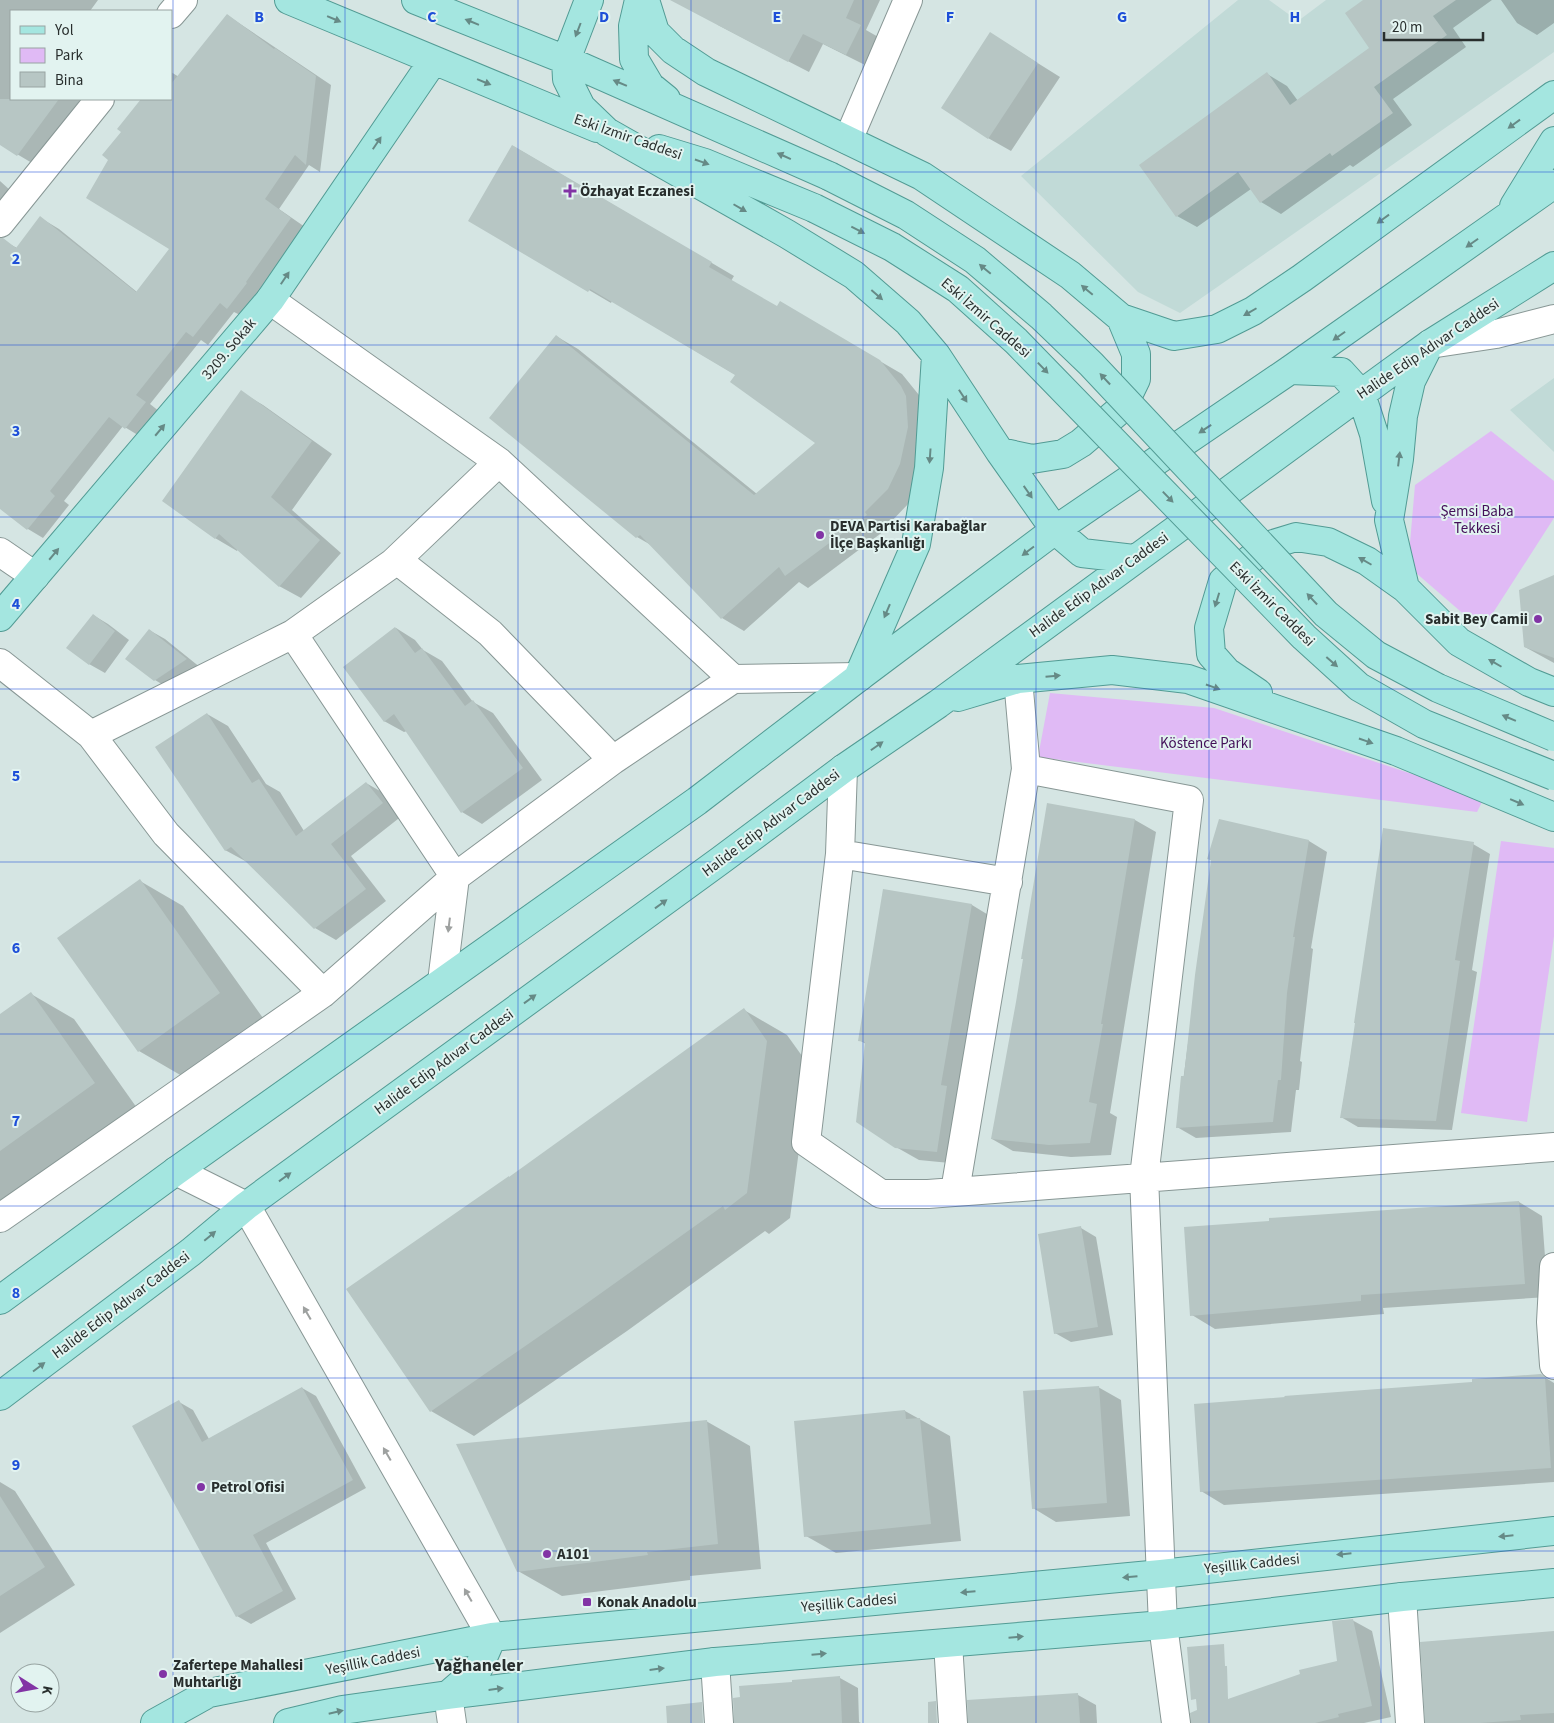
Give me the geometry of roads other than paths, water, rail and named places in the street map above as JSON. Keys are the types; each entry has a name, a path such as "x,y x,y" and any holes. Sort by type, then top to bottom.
{"main road":[{"name":"Eski İzmir Caddesi","path":"289,0 606,132 706,163 814,208 892,247 958,289 1009,334 1304,637 1360,687 1424,724 1554,776"},
{"name":"Eski İzmir Caddesi","path":"416,0 566,60 679,109 829,176 906,215 975,260 1041,316 1091,364 1326,614 1376,655 1438,688 1554,737"},
{"path":"589,0 566,60 568,79 581,107 606,132 787,234 854,276 908,322 936,355 1000,452 1055,530 1082,553 1134,559"},
{"path":"639,0 633,26 634,59 650,86 679,109"},
{"path":"645,0 655,32 672,50 706,72 922,176 1070,275 1121,318 1174,336 1217,329 1253,310 1302,278 1554,95"},
{"name":"3209. Sokak","path":"0,617 270,300 433,61"},
{"path":"1507,218 1554,141"},
{"path":"0,1300 176,1171 698,801 1055,530 1290,370 1554,184"},
{"name":"Halide Edip Adıvar Caddesi","path":"0,1396 191,1252 246,1206 843,769 938,704 1430,344 1554,266"},
{"path":"1000,452 1032,459 1062,454 1081,443 1122,408 1136,379 1136,354 1121,318"},
{"path":"1389,520 1399,459 1403,416 1411,381 1430,344"},
{"path":"859,677 916,544 929,468 936,355"},
{"path":"1290,370 1341,372 1361,394 1374,434 1389,520 1405,588"},
{"path":"1293,716 1227,672 1211,654 1209,628 1223,582 1267,546 1296,537 1328,542 1367,561 1405,588 1459,642 1528,682 1554,692"},
{"path":"938,704 1018,679 1112,670 1188,679 1396,751 1554,817"},
{"name":"Yeşillik Caddesi","path":"155,1723 209,1694 492,1637 1162,1574 1554,1531"},
{"path":"288,1723 342,1710 448,1694 714,1662 1163,1625 1402,1597 1554,1582"},
{"path":"448,1694 478,1668 492,1637"}],"street":[{"path":"172,13 183,0"},
{"path":"848,140 908,0"},
{"path":"0,223 99,100"},
{"path":"270,300 499,462 733,679"},
{"path":"1430,344 1496,334 1554,319"},
{"path":"91,735 293,634 397,560 499,462"},
{"path":"0,552 35,576"},
{"path":"397,560 490,633 613,760"},
{"path":"293,634 454,877 442,982"},
{"path":"0,663 91,735 166,834 323,993"},
{"path":"0,1218 323,993 454,877 613,760 733,679 859,677"},
{"path":"955,1191 1026,769 1018,679"},
{"path":"843,769 840,854 806,1142 881,1194 928,1194 1554,1147"},
{"path":"1026,769 1189,800 1144,1177 1163,1625 1176,1723"},
{"path":"840,854 1008,882"},
{"path":"176,1171 246,1206 492,1637"},
{"path":"1554,1267 1551,1322 1554,1365"},
{"path":"1402,1597 1410,1723"},
{"path":"948,1643 953,1723"},
{"path":"714,1662 718,1723"},
{"path":"448,1694 452,1723"}],"place":[{"name":"Özhayat Eczanesi","path":"570,191"},
{"name":"DEVA Partisi Karabağlar İlçe Başkanlığı","path":"820,535"},
{"name":"Sabit Bey Camii","path":"1538,619"},
{"name":"Petrol Ofisi","path":"201,1487"},
{"name":"A101","path":"547,1554"},
{"name":"Konak Anadolu","path":"587,1602"},
{"name":"Zafertepe Mahallesi Muhtarlığı","path":"163,1674"}],"district":[{"name":"Yağhaneler","path":"479,1665"}],"park label":[{"name":"Şemsi Baba Tekkesi","path":"1477,520"},
{"name":"Köstence Parkı","path":"1206,743"}]}
